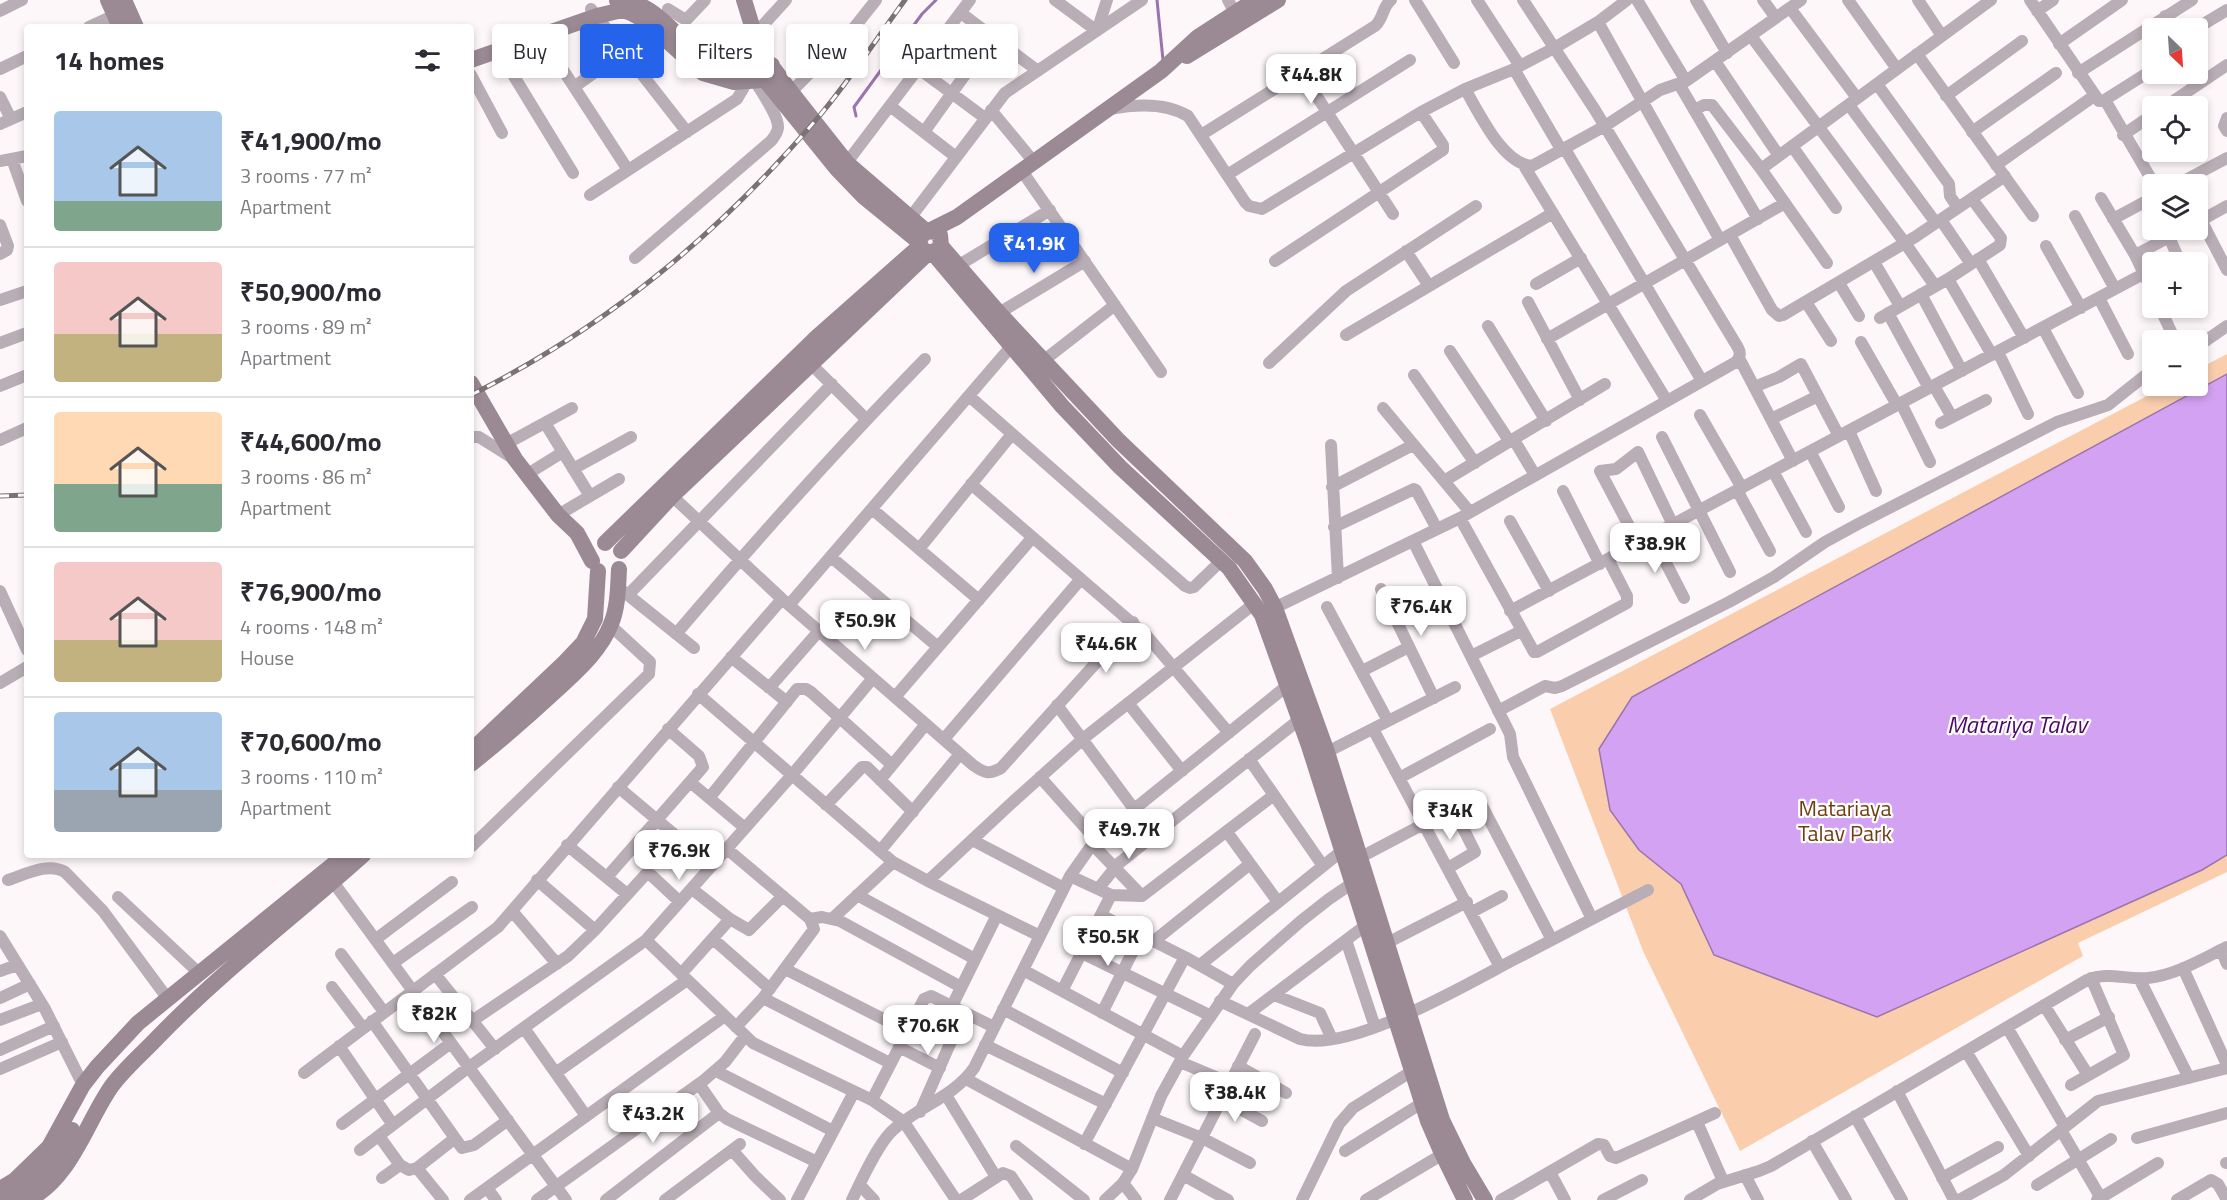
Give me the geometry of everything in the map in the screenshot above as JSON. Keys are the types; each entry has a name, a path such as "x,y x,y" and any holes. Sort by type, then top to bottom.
{"main road":[{"path":"124,0 135,24"},
{"path":"744,0 751,24"},
{"path":"621,551 672,496 811,364 957,217 1161,71 1231,6 1255,0"},
{"path":"1161,71 1278,0"},
{"path":"568,24 623,1 668,9 680,24"},
{"path":"612,5 644,20 676,49"},
{"path":"474,48 594,12"},
{"path":"474,59 492,52"},
{"path":"721,78 735,82 749,78"},
{"path":"763,78 843,167 910,218 1016,341 1043,361 1147,470 1245,561 1265,589 1264,609 1343,850 1360,879 1387,943 1402,1017"},
{"path":"765,78 791,92 863,196 959,265 999,313 1062,406 1120,467 1221,561 1264,609 1327,752 1361,857 1360,879 1366,925 1402,1017 1418,1067 1442,1120 1463,1199"},
{"path":"474,747 583,643 595,619 593,551 817,337 930,243"},
{"path":"474,388 515,459 558,515 577,533 595,566 610,574 619,569"},
{"path":"474,762 524,721 584,664 611,626 623,591 619,569 623,560 621,551 614,544 602,543 577,533"},
{"path":"28,1200 38,1195 53,1181 65,1165 96,1109 113,1084 199,997 329,876 343,858"},
{"path":"0,1188 22,1174 49,1148 83,1085 138,1023 329,876 358,858"},
{"path":"163,1019 194,979"},
{"path":"2,1200 21,1191 40,1177 57,1157 100,1079 127,1051 163,1019 199,997"},
{"path":"1418,1067 1422,1103 1449,1151 1485,1200"}],"street":[{"path":"0,10 22,0"},
{"path":"668,9 686,20 705,0"},
{"path":"769,24 786,0"},
{"path":"791,92 853,30 876,0"},
{"path":"953,24 970,0"},
{"path":"1055,0 1097,31"},
{"path":"1097,31 1107,0"},
{"path":"910,218 1005,93 1142,0"},
{"path":"1201,135 1375,26 1391,0"},
{"path":"1415,0 1454,63"},
{"path":"1477,0 1522,62 1525,88 1646,283 1702,381"},
{"path":"1109,109 1128,106 1161,106 1178,110 1188,116 1249,206 1262,209 1421,112 1556,47 1598,22 1627,0"},
{"path":"1637,0 1682,82 1694,110 1758,219"},
{"path":"1696,0 1727,52"},
{"path":"1763,0 1776,18"},
{"path":"1465,89 1504,150 1523,164 1528,166 1538,164 1605,126 1660,90 1682,82 1801,0"},
{"path":"1848,0 1897,69"},
{"path":"1918,0 1942,36"},
{"path":"2053,0 2033,5 2078,73 2098,98 2105,100 2148,174"},
{"path":"2059,44 2122,0"},
{"path":"2078,73 2192,0"},
{"path":"1518,1 1556,47 1734,340 1740,353 1739,358 1793,460"},
{"path":"1761,169 1985,2"},
{"path":"1790,8 1939,221 1974,261 2024,338"},
{"path":"2208,21 2227,9"},
{"path":"594,12 603,24"},
{"path":"961,13 975,24"},
{"path":"95,24 114,14"},
{"path":"1598,22 1725,237 1775,314 1783,315 1839,283 1905,243 2005,176"},
{"path":"1751,36 1935,286"},
{"path":"1946,96 2022,41"},
{"path":"1917,54 2033,216"},
{"path":"1018,56 1038,70"},
{"path":"0,69 24,57"},
{"path":"1227,175 1410,60"},
{"path":"1715,61 1779,156"},
{"path":"2181,96 2227,65"},
{"path":"1302,72 1393,214"},
{"path":"1972,132 2056,73"},
{"path":"1996,165 2098,98 2142,75"},
{"path":"515,78 573,173"},
{"path":"568,78 628,170"},
{"path":"574,87 587,78"},
{"path":"644,78 687,132"},
{"path":"590,195 737,99 757,78"},
{"path":"635,258 771,141 777,133 778,126 761,78"},
{"path":"843,167 912,78"},
{"path":"931,78 951,93 988,114 1028,166 1050,210 1161,372"},
{"path":"924,132 962,78"},
{"path":"474,81 502,133"},
{"path":"1877,84 1949,184 1950,196 1958,208"},
{"path":"0,97 5,122 24,113"},
{"path":"1694,110 1704,105 1712,105 1761,169 1827,263"},
{"path":"890,106 956,157"},
{"path":"1275,261 1443,150 1443,145 1421,112"},
{"path":"2227,118 2224,122 2227,131"},
{"path":"2124,135 2142,123"},
{"path":"1792,146 1836,208"},
{"path":"24,157 6,160 24,185"},
{"path":"2197,174 2227,158"},
{"path":"1523,164 1666,401"},
{"path":"2101,198 2142,268"},
{"path":"1972,199 2002,241 2000,245 1948,279 1884,315 1931,387 1946,420 1986,400"},
{"path":"1547,339 1785,203"},
{"path":"2113,219 2142,203"},
{"path":"1269,363 1346,291 1476,206"},
{"path":"2208,216 2227,206"},
{"path":"959,265 1050,210"},
{"path":"1346,335 1553,213"},
{"path":"2075,216 2115,289"},
{"path":"0,225 8,246 7,250 0,254"},
{"path":"2208,237 2227,270"},
{"path":"2134,255 2163,240"},
{"path":"2046,246 2081,308"},
{"path":"1406,251 1429,286"},
{"path":"1536,284 1581,258"},
{"path":"999,313 1085,261"},
{"path":"1874,262 1900,306"},
{"path":"1510,611 2142,275"},
{"path":"1948,279 1995,353 2028,414"},
{"path":"1839,283 1859,316"},
{"path":"1921,294 1962,371"},
{"path":"0,300 24,295"},
{"path":"2099,298 2128,354"},
{"path":"1528,302 1580,400"},
{"path":"1806,302 1832,341"},
{"path":"1043,361 1115,305"},
{"path":"1488,326 1546,421"},
{"path":"2208,339 2227,326"},
{"path":"2043,327 2078,393"},
{"path":"0,343 24,334"},
{"path":"304,1072 498,927 698,694 731,657 831,556 1016,341"},
{"path":"1861,342 1899,404 1930,462"},
{"path":"1450,351 1535,475"},
{"path":"928,882 1084,738 1174,666 1264,609 1338,578 1465,515 1739,358"},
{"path":"676,633 740,558 925,359"},
{"path":"811,364 866,420"},
{"path":"1754,387 1779,377 1801,364 1876,491"},
{"path":"1414,375 1474,463"},
{"path":"0,386 24,376"},
{"path":"1498,711 1545,686 1555,688 1562,686 1729,602 1774,577 1825,542 1858,524 2057,422 2108,405 2142,378"},
{"path":"694,648 623,591 700,521 832,384"},
{"path":"1444,481 1605,384"},
{"path":"969,396 1185,586 1190,588 1194,586 1221,561"},
{"path":"1771,419 1818,396"},
{"path":"506,444 572,408"},
{"path":"1383,408 1444,481 1465,515 1531,650 1537,652 1628,603 1627,596 1563,490"},
{"path":"1700,416 1740,489 1770,551"},
{"path":"545,423 590,496"},
{"path":"0,440 24,429"},
{"path":"919,549 1012,434"},
{"path":"474,437 479,437 515,459"},
{"path":"573,469 632,437"},
{"path":"1662,437 1730,572"},
{"path":"1330,445 1338,578"},
{"path":"1332,487 1413,445"},
{"path":"1810,451 1839,507"},
{"path":"526,475 563,452"},
{"path":"1638,543 1600,471 1616,469 1638,452 1673,525"},
{"path":"1773,471 1806,532"},
{"path":"558,515 619,479"},
{"path":"971,484 1080,580 1132,622 1174,666 1229,733"},
{"path":"1334,527 1414,489 1437,529"},
{"path":"672,496 786,602 960,754 985,773 993,773 1001,768 1132,622"},
{"path":"872,509 979,600"},
{"path":"1510,521 1549,591"},
{"path":"1652,536 1684,598"},
{"path":"895,697 1032,538"},
{"path":"1413,541 1510,734 1513,757 1592,919"},
{"path":"831,556 938,647"},
{"path":"944,739 1080,580"},
{"path":"1381,589 1434,698"},
{"path":"2,600 24,644"},
{"path":"1328,608 1388,721"},
{"path":"474,844 649,674 651,668 645,656 611,626"},
{"path":"769,688 819,631"},
{"path":"1471,656 1521,631"},
{"path":"1362,671 1409,647"},
{"path":"731,657 787,702"},
{"path":"0,683 24,669"},
{"path":"360,1150 469,1067 646,940 792,775 873,678"},
{"path":"852,1200 885,1140 904,1122 966,1079 1070,876 1095,843 1288,686"},
{"path":"1327,752 1455,687"},
{"path":"710,797 798,689 806,689 892,765"},
{"path":"698,694 893,862 928,882 1040,936"},
{"path":"1128,703 1182,771"},
{"path":"1057,705 1084,738 1134,809"},
{"path":"1098,889 1115,867 1299,719"},
{"path":"880,780 926,724"},
{"path":"607,877 703,767 699,756 668,729"},
{"path":"1373,729 1401,777 1423,824 1500,966"},
{"path":"1401,777 1490,729"},
{"path":"880,851 960,754"},
{"path":"1249,759 1323,866"},
{"path":"826,804 862,767 867,767 913,812"},
{"path":"1040,777 1142,896"},
{"path":"690,782 745,828"},
{"path":"618,787 712,866"},
{"path":"1070,876 1111,895 1142,896 1274,795"},
{"path":"1361,857 1475,796 1478,797 1552,940"},
{"path":"1448,868 1475,852 1453,808"},
{"path":"1227,832 1278,902"},
{"path":"972,840 1064,888"},
{"path":"567,845 627,894"},
{"path":"727,849 810,918 814,924 813,933 767,993 736,1027"},
{"path":"1200,965 1343,850"},
{"path":"833,918 893,862"},
{"path":"1154,941 1250,864"},
{"path":"9,880 46,868 58,868 65,872 103,911 168,999"},
{"path":"472,1021 556,964 595,930 646,874 651,875 680,902"},
{"path":"329,876 566,1200"},
{"path":"1105,1200 1123,1183 1132,1169 1161,1096 1181,1059 1233,984 1301,921 1360,879"},
{"path":"537,880 595,930"},
{"path":"376,939 452,882"},
{"path":"692,889 730,919 749,930 783,896"},
{"path":"1220,1001 1300,1039 1311,1042 1332,1039 1402,1017 1648,890"},
{"path":"857,895 975,959"},
{"path":"1062,991 1111,895"},
{"path":"1387,943 1470,907 1502,896"},
{"path":"118,897 194,979"},
{"path":"393,963 472,907"},
{"path":"512,910 556,964"},
{"path":"952,1006 997,915"},
{"path":"1101,915 1233,984"},
{"path":"810,918 833,918 961,987"},
{"path":"557,1072 684,977 730,919"},
{"path":"1248,1014 1366,925"},
{"path":"1102,1013 1141,935"},
{"path":"0,936 42,1004 83,1085"},
{"path":"713,939 767,993 890,1063"},
{"path":"1346,939 1376,1027"},
{"path":"646,940 745,1036 768,1051 872,1100 904,1122 962,1199 1003,1173 1011,1176 1027,1200"},
{"path":"1690,1200 1723,1181 1771,1166 2091,978 2104,975 2139,978 2168,974 2224,949 2227,964"},
{"path":"1082,953 1211,1016"},
{"path":"341,954 384,1012"},
{"path":"1084,1144 1185,957"},
{"path":"0,971 17,965"},
{"path":"1959,1200 2004,1175 2098,1101 2226,1069 2182,968"},
{"path":"785,969 907,1031"},
{"path":"1023,970 1143,1034 1181,1059 1230,1083"},
{"path":"435,974 495,1049"},
{"path":"2071,1084 2124,1055 2091,978"},
{"path":"2139,978 2189,1078"},
{"path":"0,998 30,984"},
{"path":"332,987 368,1024 410,1073 462,1148 468,1148 508,1120"},
{"path":"1274,995 1320,1013 1332,1039"},
{"path":"872,1100 927,997 931,996 994,1027"},
{"path":"0,1020 42,1004"},
{"path":"2044,1005 2088,1076"},
{"path":"1003,1009 1122,1073"},
{"path":"920,1112 964,1012"},
{"path":"470,1200 724,1016"},
{"path":"2065,1040 2109,1017"},
{"path":"0,1050 54,1026"},
{"path":"2007,1027 2100,1199 2158,1163"},
{"path":"524,1028 586,1116"},
{"path":"1170,1200 1255,1034"},
{"path":"537,1200 716,1071 745,1036"},
{"path":"0,1068 62,1042"},
{"path":"342,1124 452,1043"},
{"path":"985,1045 1106,1104"},
{"path":"339,1046 393,1125"},
{"path":"899,1047 940,1068"},
{"path":"1966,1051 2029,1156"},
{"path":"1238,1066 1286,1093"},
{"path":"1302,1200 1339,1124 1353,1108 1418,1067"},
{"path":"716,1071 833,1131"},
{"path":"966,1079 1132,1169"},
{"path":"699,1084 719,1113 727,1119 817,1162"},
{"path":"1897,1091 1954,1200"},
{"path":"796,1200 854,1092"},
{"path":"946,1095 996,1177"},
{"path":"1222,1099 1262,1121"},
{"path":"1345,1151 1422,1103"},
{"path":"606,1200 719,1113"},
{"path":"1501,1200 1599,1144 1604,1145 1611,1156 1616,1158 1715,1113"},
{"path":"2137,1138 2227,1113"},
{"path":"1855,1116 1902,1200"},
{"path":"1152,1118 1202,1138 1250,1163"},
{"path":"1697,1122 1723,1181"},
{"path":"379,1136 400,1165 409,1170 417,1168 454,1138"},
{"path":"2037,1185 2111,1139"},
{"path":"1812,1141 1846,1200"},
{"path":"1016,1146 1084,1200"},
{"path":"665,1200 736,1147 755,1176 780,1200"},
{"path":"1942,1178 1998,1147"},
{"path":"1366,1200 1449,1151"},
{"path":"382,1178 400,1165"},
{"path":"417,1168 443,1200"},
{"path":"1550,1172 1566,1200"},
{"path":"1183,1175 1228,1200"},
{"path":"1745,1175 1758,1200"},
{"path":"1603,1200 1642,1180"},
{"path":"2177,1200 2211,1180 2218,1184 2227,1200"},
{"path":"1123,1183 1136,1200"},
{"path":"860,1185 874,1200"},
{"path":"487,1188 496,1200"}],"green space":[{"name":"Matariya Talav","path":"2227,354 2227,872 2078,943 2083,956 1740,1151 1643,951 1550,709 2147,396 2208,396 2208,364"}],"water":[{"name":"Matariya Talav","path":"2227,374 2227,855 2202,870 1877,1017 1714,955 1681,884 1639,850 1610,810 1599,749 1632,697 2186,396 2208,396 2208,384"}],"waterway":[{"path":"856,116 854,107 922,14 936,0"},
{"path":"1157,0 1163,60"}],"railway":[{"path":"474,393 522,368 570,338 661,272 703,236 744,198 821,114 905,0"},
{"path":"0,496 24,495"}],"park label":[{"name":"Matariaya Talav Park","path":"1845,820"}]}
